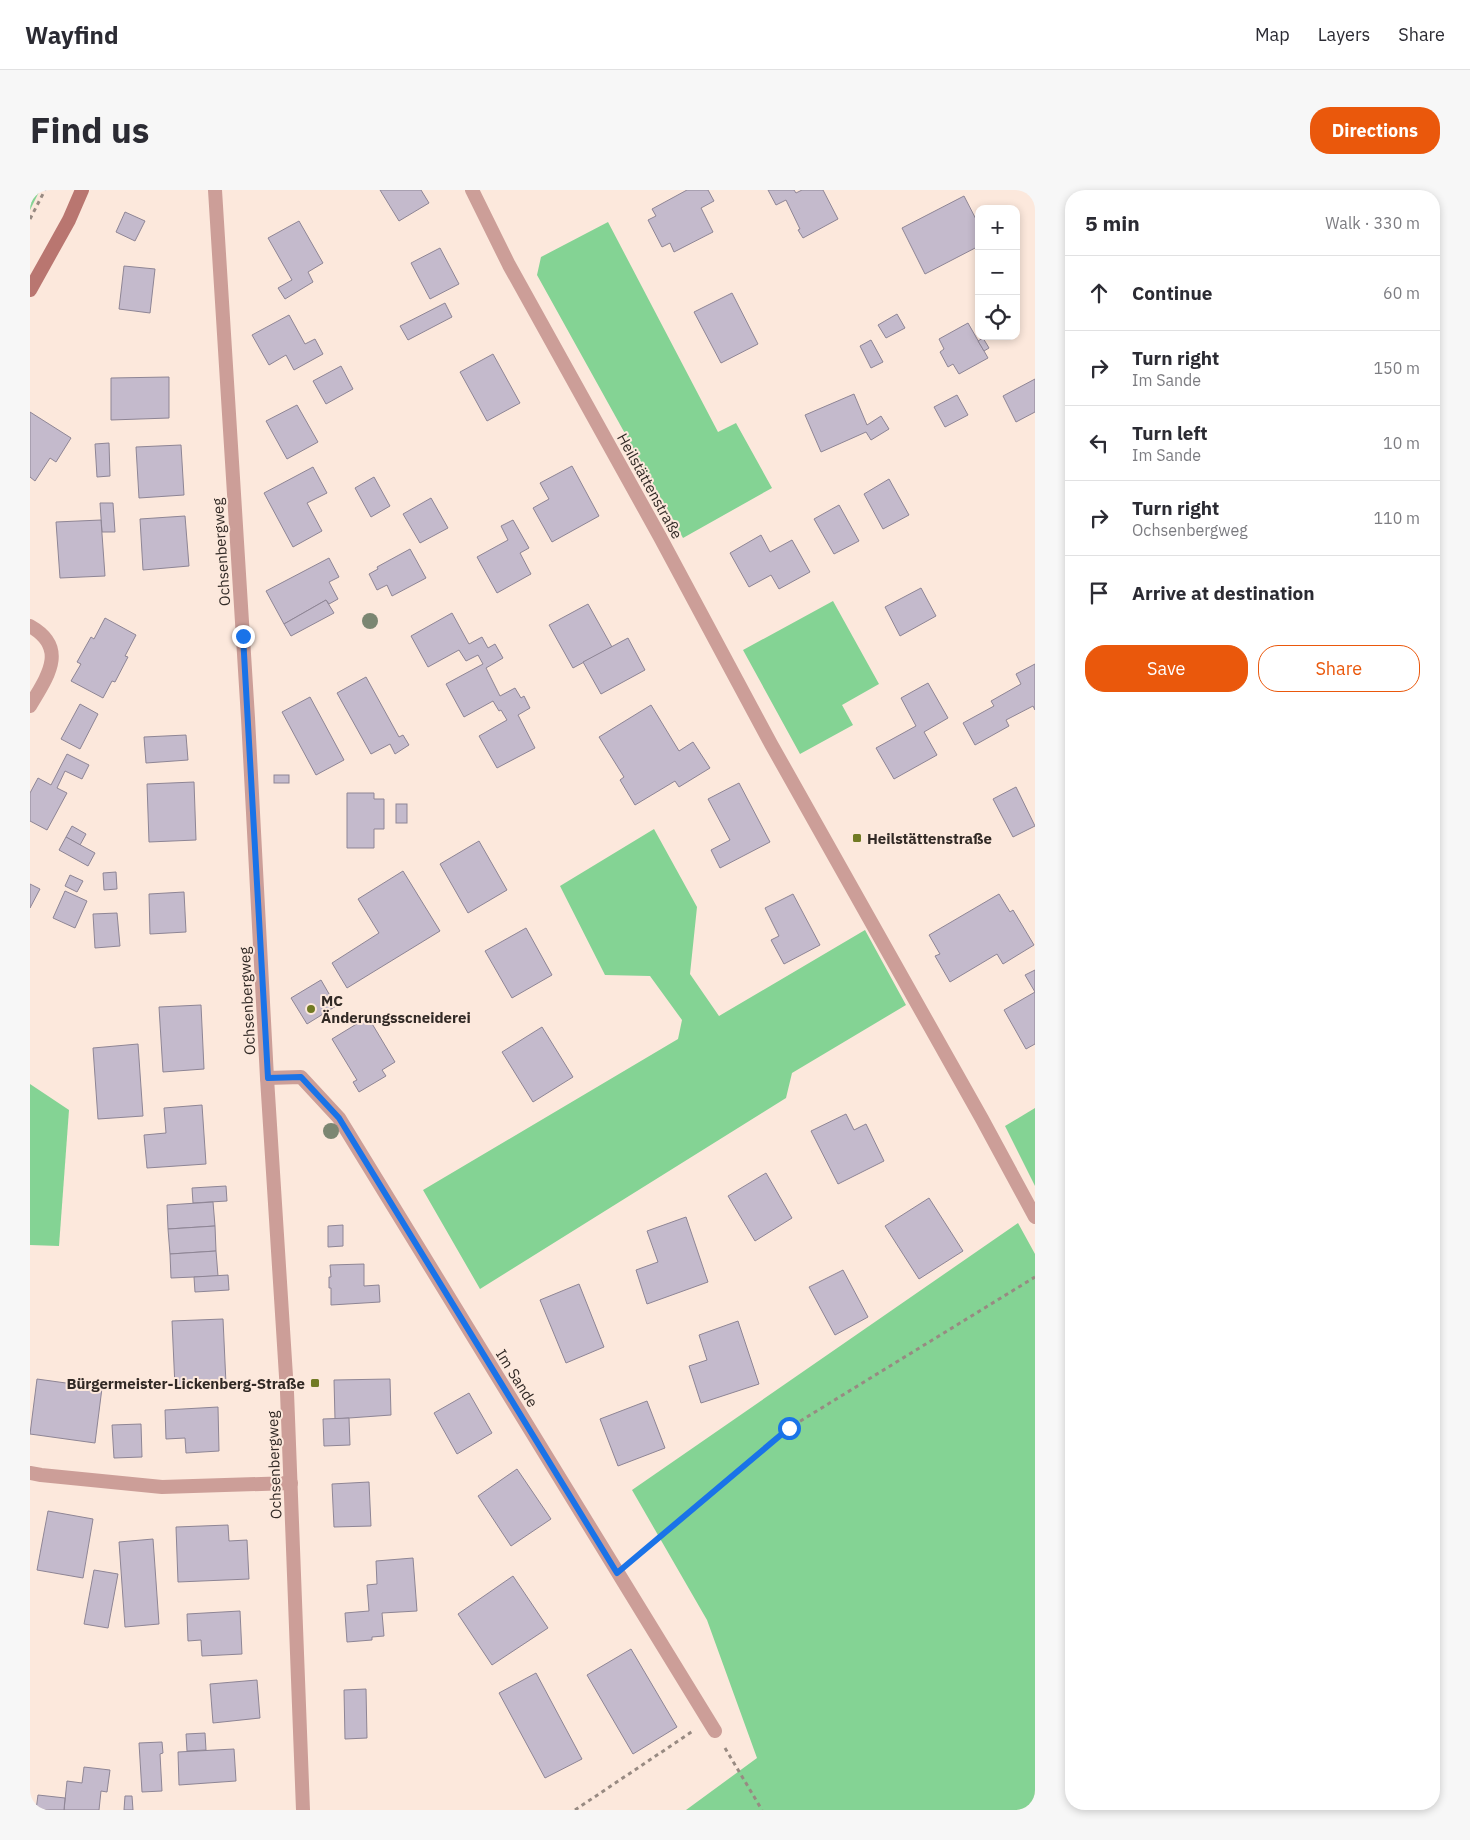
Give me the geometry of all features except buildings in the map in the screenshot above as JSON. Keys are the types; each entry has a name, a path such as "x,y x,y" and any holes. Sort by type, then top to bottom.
{"main road":[{"path":"30,290 69,220 82,190"}],"street":[{"name":"Ochsenbergweg","path":"215,190 287,1392 303,1810"},
{"name":"Heilstättenstraße","path":"472,190 509,265 660,537 771,744 1035,1217"},
{"path":"30,626 41,632 52,650 51,669 30,706"},
{"name":"Im Sande","path":"268,1078 301,1077 339,1118 712,1726"},
{"path":"30,1473 162,1487 291,1483"}],"path":[{"path":"30,219 45,190"},
{"path":"617,1573 789,1428 1035,1277"},
{"path":"575,1810 712,1726 762,1810"}],"green space":[{"path":"30,190 40,190 30,210"},
{"path":"608,222 718,432 736,423 772,488 683,538 537,275 541,257"},
{"path":"833,601 879,684 842,705 853,725 800,754 743,650"},
{"path":"654,829 697,907 690,974 719,1016 865,930 906,1005 792,1073 786,1098 480,1289 423,1190 678,1039 682,1020 650,976 605,975 560,886"},
{"path":"30,1084 69,1110 59,1246 30,1245"},
{"path":"1035,1108 1035,1186 1005,1126"},
{"path":"1018,1223 1035,1254 1035,1810 686,1810 757,1758 707,1620 632,1490"}],"place":[{"name":"Heilstättenstraße","path":"857,838"},
{"name":"MC Änderungsscneiderei","path":"311,1009"},
{"name":"Bürgermeister-Lickenberg-Straße","path":"315,1383"}],"route":[{"path":"243,636 268,1078 301,1077 339,1118 617,1573 789,1428"}]}
